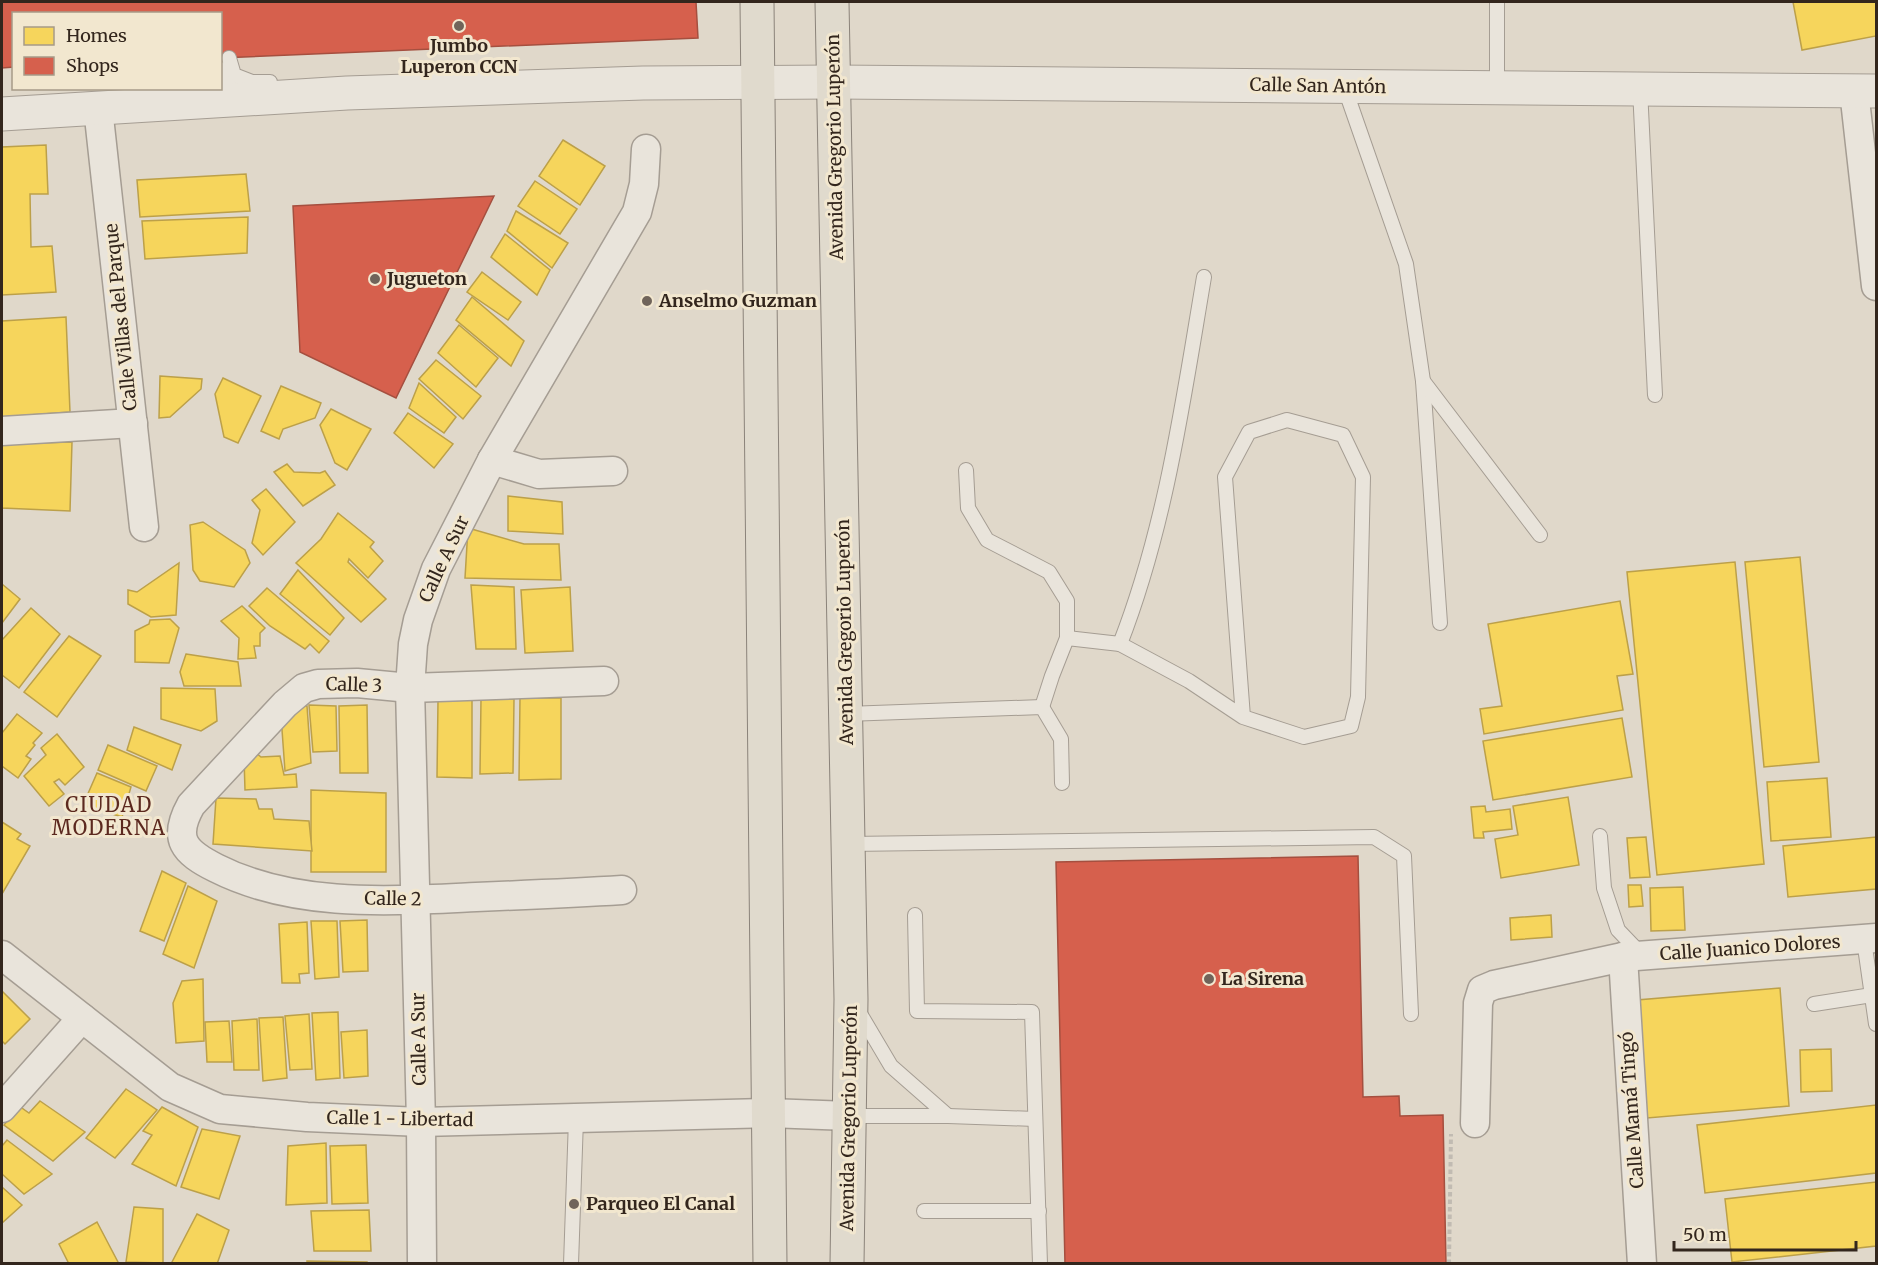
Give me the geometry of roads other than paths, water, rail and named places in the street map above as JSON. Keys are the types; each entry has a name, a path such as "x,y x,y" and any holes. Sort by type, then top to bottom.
{"main road":[{"path":"757,2 770,1263"},
{"name":"Avenida Gregorio Luperón","path":"832,2 851,999 847,1263"}],"street":[{"name":"Calle San Antón","path":"2,114 181,102 273,90 347,93 643,83 834,82 1865,91"},
{"path":"1865,91 1876,286"},
{"name":"Calle Villas del Parque","path":"98,108 144,527"},
{"name":"Calle A Sur","path":"422,1263 421,1122 410,688 413,644 425,594 492,460 637,212 644,184 646,149"},
{"path":"2,431 133,423"},
{"path":"492,460 539,474 613,471"},
{"name":"Calle 3","path":"182,839 183,820 191,805 285,704 304,688 332,682 410,688 604,681"},
{"name":"Calle 2","path":"182,839 190,853 197,859 239,880 302,896 416,900 622,890"},
{"name":"Calle Juanico Dolores","path":"1476,1124 1478,1003 1482,990 1494,985 1632,956 1870,939"},
{"name":"Calle 1 - Libertad","path":"2,955 170,1088 220,1109 297,1116 421,1122 769,1113 849,1116"},
{"name":"Calle Mamá Tingó","path":"1632,956 1642,1263"},
{"path":"2,1108 82,1018"}],"lane":[{"path":"1497,2 1497,88"},
{"path":"222,75 234,75 273,90"},
{"path":"222,76 238,93 273,90"},
{"path":"308,81 344,85 347,93"},
{"path":"1344,86 1406,264 1423,381 1440,623"},
{"path":"1640,89 1655,394"},
{"path":"181,102 210,90"},
{"path":"1120,644 1136,603 1175,453 1204,277"},
{"path":"1423,381 1540,535"},
{"path":"1067,638 1120,644 1189,681 1243,717 1304,736 1351,726 1358,697 1363,477 1343,435 1287,420 1249,432 1225,477 1243,717"},
{"path":"966,470 968,508 987,540 1049,572 1067,601 1067,638 1042,707 1061,739 1062,783"},
{"path":"846,714 1042,707"},
{"path":"1600,836 1604,888 1618,930 1632,956"},
{"path":"849,844 1374,837 1404,856 1411,1014"},
{"path":"915,915 917,1011 1032,1012 1040,1263"},
{"path":"1870,939 1872,995 1876,1023"},
{"path":"1814,1004 1872,995"},
{"path":"851,999 891,1066 948,1116"},
{"path":"849,1116 1035,1119"},
{"path":"571,1263 576,1119"},
{"path":"924,1211 1039,1211"}],"place":[{"name":"Jumbo Luperon CCN","path":"459,26"},
{"name":"Jugueton","path":"375,279"},
{"name":"Anselmo Guzman","path":"647,301"},
{"name":"La Sirena","path":"1209,979"},
{"name":"Parqueo El Canal","path":"574,1204"}],"district":[{"name":"CIUDAD MODERNA","path":"109,816"}]}
